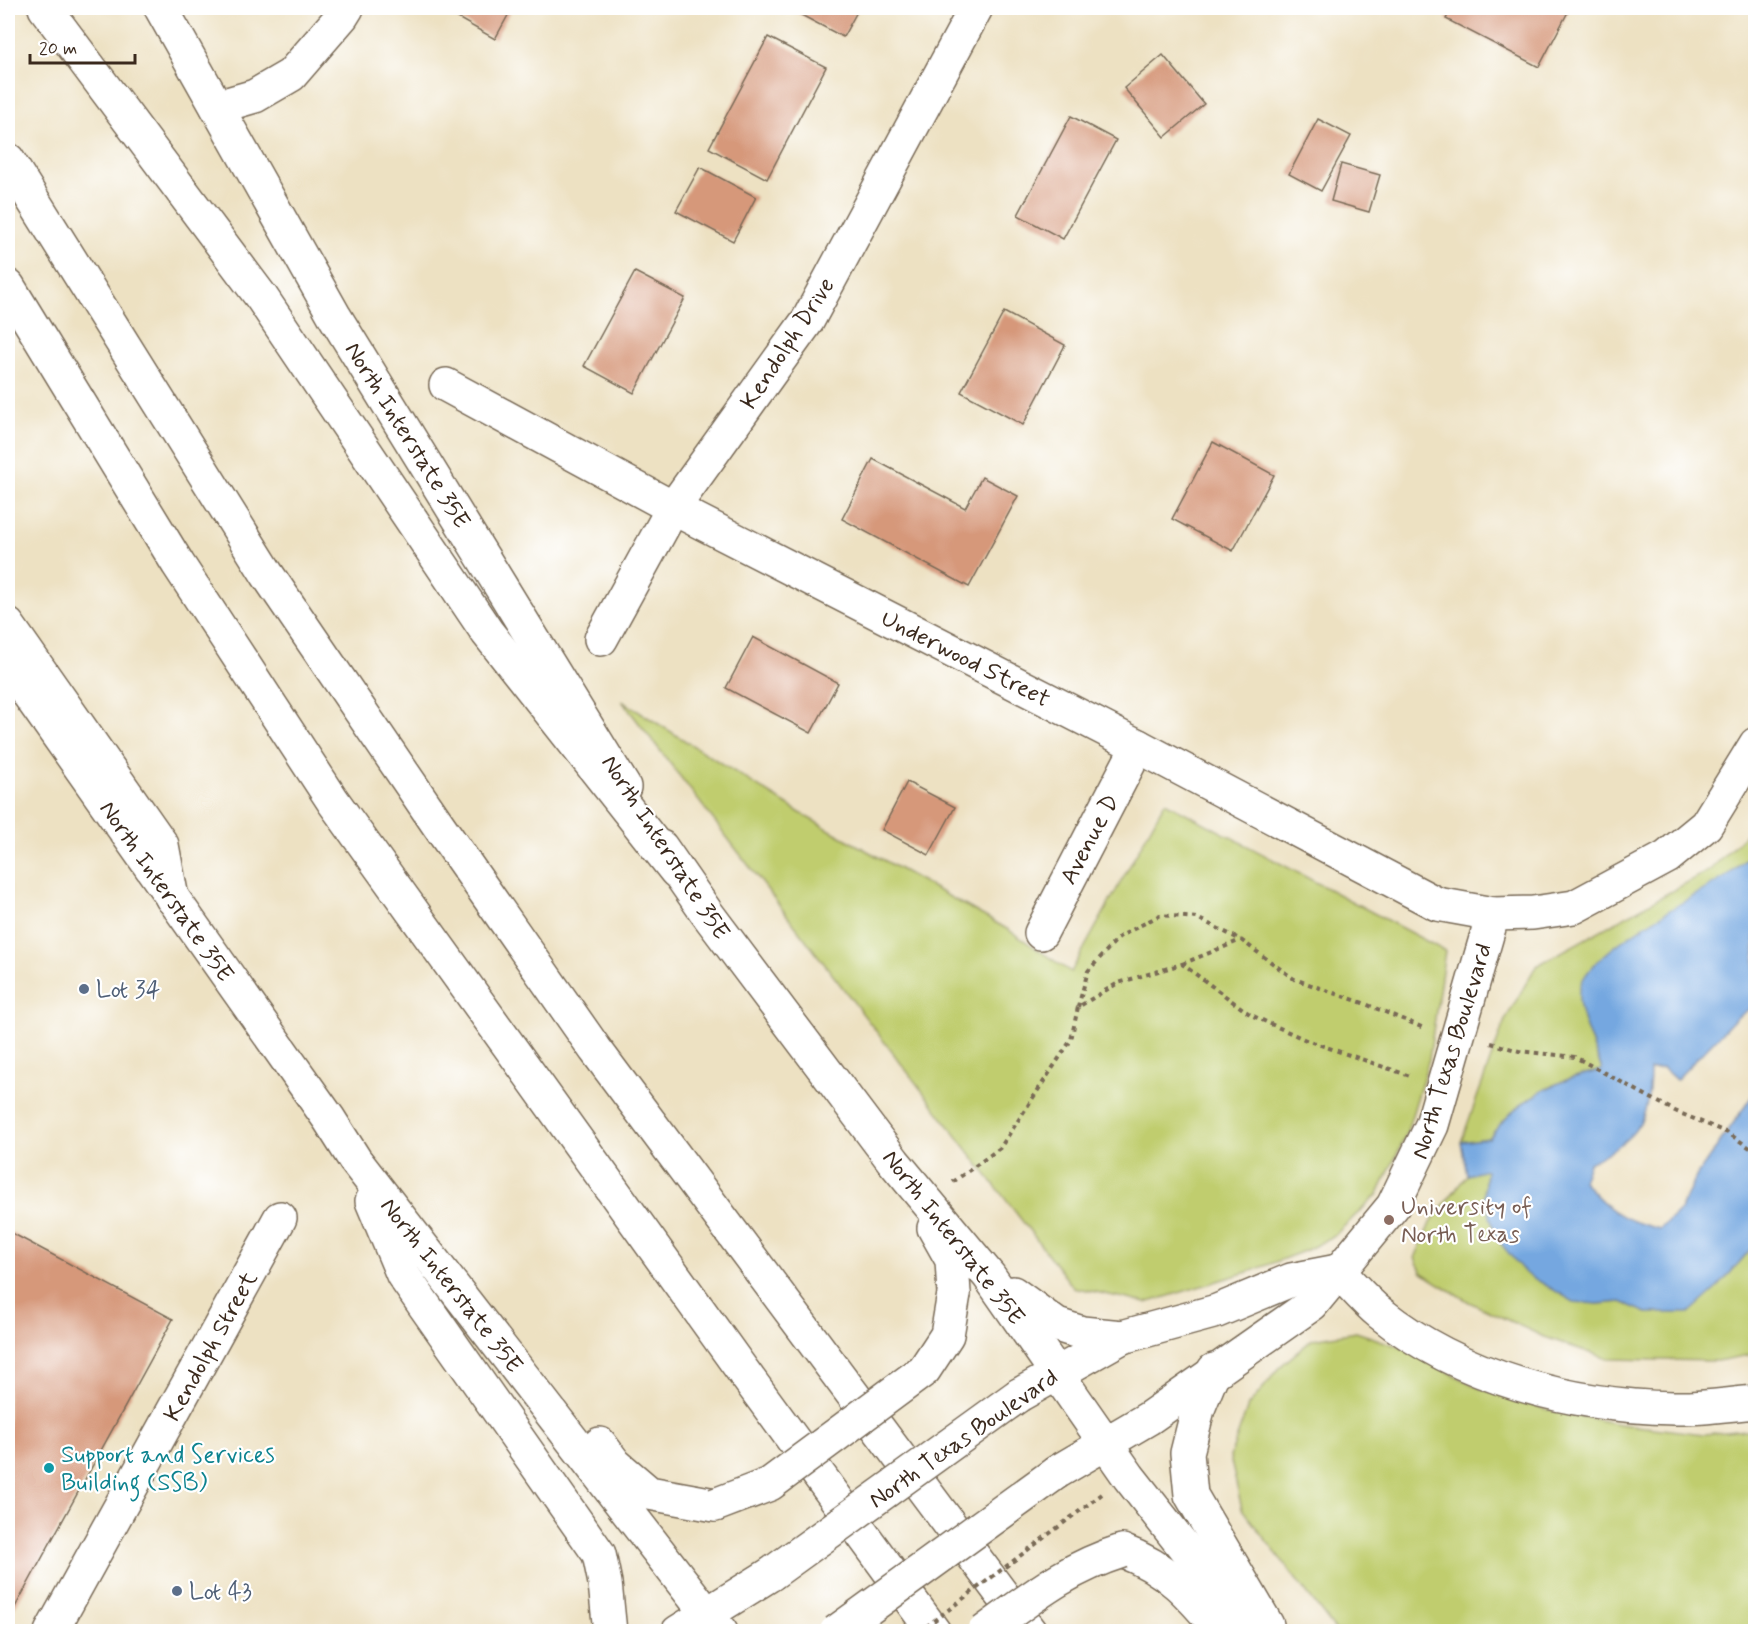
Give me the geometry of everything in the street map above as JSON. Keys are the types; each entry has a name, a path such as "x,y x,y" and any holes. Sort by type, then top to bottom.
{"main road":[{"path":"45,8 262,297 487,632 676,871"},
{"name":"North Interstate 35E","path":"161,8 335,317 676,871 894,1162 990,1275 1106,1444 1251,1632"},
{"path":"217,107 255,96 291,75 347,8"},
{"name":"Kendolph Drive","path":"601,639 673,508 808,320 976,8"},
{"path":"8,160 267,574 452,845 595,1049 1030,1632"},
{"path":"8,286 178,564 333,801 742,1370 934,1632"},
{"name":"Underwood Street","path":"446,385 673,508 1138,746 1437,904 1493,914 1533,914 1574,907 1667,856 1706,825 1755,744"},
{"path":"8,625 162,845 172,898"},
{"name":"North Interstate 35E","path":"10,675 172,898 329,1119 355,1160 714,1623"},
{"name":"Avenue D","path":"1041,933 1138,746"},
{"name":"North Texas Boulevard","path":"836,1632 1058,1472 1149,1418 1214,1370 1312,1304 1393,1206 1417,1161 1444,1088 1493,914"},
{"path":"355,1160 439,1233 615,1464 650,1493 715,1505 770,1484 924,1370 946,1335 954,1294 952,1260 894,1162"},
{"path":"355,1160 403,1275 599,1554 605,1583 610,1632"},
{"name":"Kendolph Street","path":"51,1632 280,1218"},
{"path":"1338,1271 1379,1313 1430,1346 1486,1372 1547,1392 1613,1404 1676,1409 1755,1402"},
{"name":"North Texas Boulevard","path":"678,1632 714,1623 771,1574 1019,1395 1058,1371 1122,1337 1217,1311 1291,1280 1338,1271"},
{"path":"990,1275 1057,1326 1082,1333 1122,1337"},
{"path":"1214,1370 1198,1409 1187,1453 1191,1495 1271,1632"},
{"path":"984,1632 1060,1577 1088,1562 1122,1551 1147,1560 1182,1586 1222,1632"}],"path":[{"path":"952,1182 1000,1148 1071,1040 1088,971 1119,937 1160,915 1197,918 1240,940 1294,979 1363,1003 1432,1031"},
{"path":"1078,1007 1118,983 1182,964 1240,940"},
{"path":"1182,964 1251,1015 1306,1040 1419,1079"},
{"path":"1484,1041 1519,1052 1575,1057 1674,1111 1728,1133 1755,1152"},
{"path":"919,1632 1101,1494"}],"green space":[{"path":"622,701 805,816 1007,929 1071,972 1165,802 1445,951 1429,1059 1406,1135 1378,1194 1334,1236 1307,1250 1254,1270 1146,1303 1073,1287"},
{"path":"1755,825 1755,851 1729,874 1587,1030 1602,1070 1569,1079 1539,1093 1512,1112 1489,1138 1461,1142 1505,1020 1536,966 1710,870"},
{"path":"1486,1169 1484,1197 1597,1304 1621,1302 1647,1313 1719,1286 1755,1244 1755,1354 1717,1361 1608,1359 1542,1336 1469,1302 1422,1273 1415,1258 1431,1221 1467,1175"},
{"path":"1356,1332 1403,1348 1481,1389 1545,1409 1619,1424 1704,1434 1755,1429 1755,1631 1336,1631 1242,1509 1230,1457 1248,1406 1283,1364 1313,1339"}],"water":[{"path":"1755,851 1755,1005 1735,1019 1676,1080 1663,1068 1650,1070 1647,1104 1637,1127 1619,1146 1589,1163 1583,1181 1617,1213 1636,1222 1660,1229 1680,1210 1697,1175 1755,1092 1755,1244 1719,1286 1689,1313 1647,1313 1621,1302 1597,1304 1574,1302 1525,1273 1497,1239 1484,1197 1486,1170 1467,1175 1461,1142 1489,1138 1512,1112 1538,1093 1568,1079 1602,1070 1587,1031 1579,1000 1579,991 1585,976 1619,943 1728,875"}],"building":[{"path":"440,8 512,8 495,39"},
{"path":"788,8 859,8 843,37"},
{"path":"1452,8 1570,8 1539,67 1446,19"},
{"path":"768,37 826,67 767,179 709,148"},
{"path":"1163,55 1204,104 1165,137 1124,88"},
{"path":"1071,116 1116,140 1063,239 1018,215"},
{"path":"1318,119 1351,136 1321,191 1289,174"},
{"path":"1341,164 1380,175 1369,212 1331,201"},
{"path":"700,167 756,197 733,241 676,211"},
{"path":"635,272 685,298 634,393 584,366"},
{"path":"1004,312 1065,345 1023,425 961,392"},
{"path":"1213,442 1274,475 1233,551 1172,519"},
{"path":"873,459 965,508 982,477 1018,496 969,587 842,519"},
{"path":"753,637 838,683 811,733 726,688"},
{"path":"907,782 955,807 929,855 882,830"},
{"name":"Support and Services Building (SSB)","path":"8,1231 173,1319 8,1620"}],"place":[{"name":"Lot 34","path":"84,989"},
{"name":"University of North Texas","path":"1389,1220"},
{"name":"Support and Services Building (SSB)","path":"49,1468"},
{"name":"Lot 43","path":"177,1591"}]}
